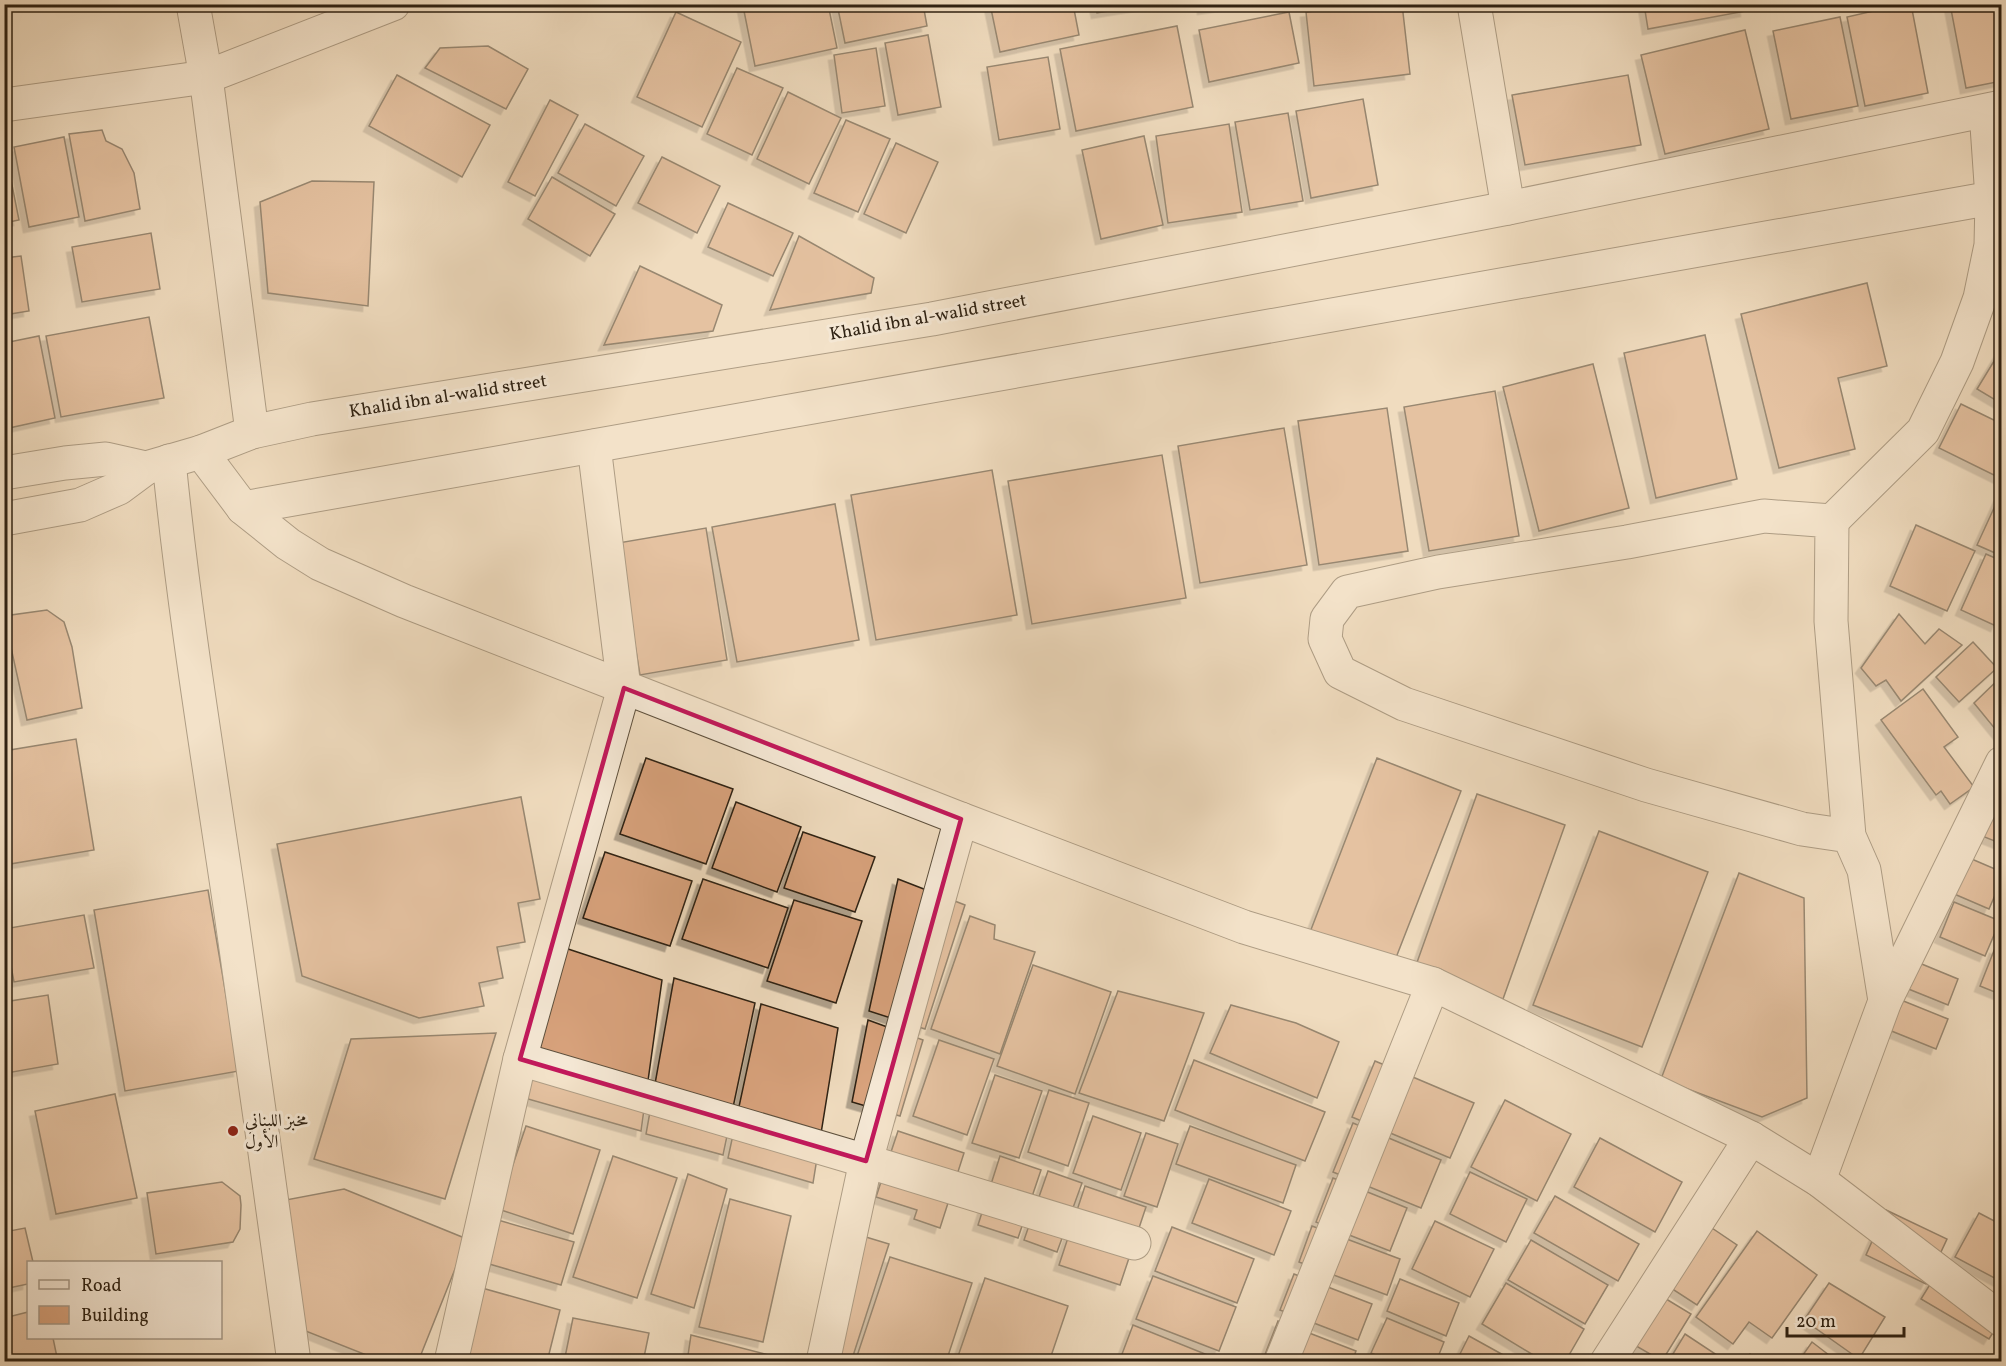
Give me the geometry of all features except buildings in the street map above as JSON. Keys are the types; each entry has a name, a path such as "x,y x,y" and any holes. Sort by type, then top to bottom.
{"street":[{"path":"193,4 206,77 252,432"},
{"path":"4,105 206,77 393,4"},
{"path":"1474,4 1508,208"},
{"path":"1885,1001 1864,870 1849,836 1831,621 1832,521 1923,431 1957,362 1980,298 1991,245 1994,109"},
{"name":"Khalid ibn al-walid street","path":"157,464 201,452 252,432 312,419 932,319 1508,208 1994,109"},
{"path":"243,508 1992,198"},
{"path":"451,1362 520,1059 624,688 594,446"},
{"path":"201,452 243,508 288,544 320,564 404,601 1244,927 1433,984 1751,1138 1819,1180 2001,1320"},
{"path":"4,473 106,459 157,464"},
{"path":"4,519 80,505 119,488 157,464"},
{"path":"157,464 177,542 294,1362"},
{"path":"1832,521 1764,516 1627,542 1438,572 1347,592 1327,619 1325,639 1340,672 1404,704 1646,785 1802,829 1849,836"},
{"path":"1819,1180 1885,1001 2001,763"},
{"path":"823,1362 866,1161 961,819"},
{"path":"1281,1362 1433,984"},
{"path":"520,1059 866,1161 1134,1244"},
{"path":"1607,1362 1751,1138"}],"highlighted area":[{"path":"624,688 961,819 866,1161 520,1059"}],"place":[{"name":"مخبز اللبناني الأول","path":"233,1131"}]}
